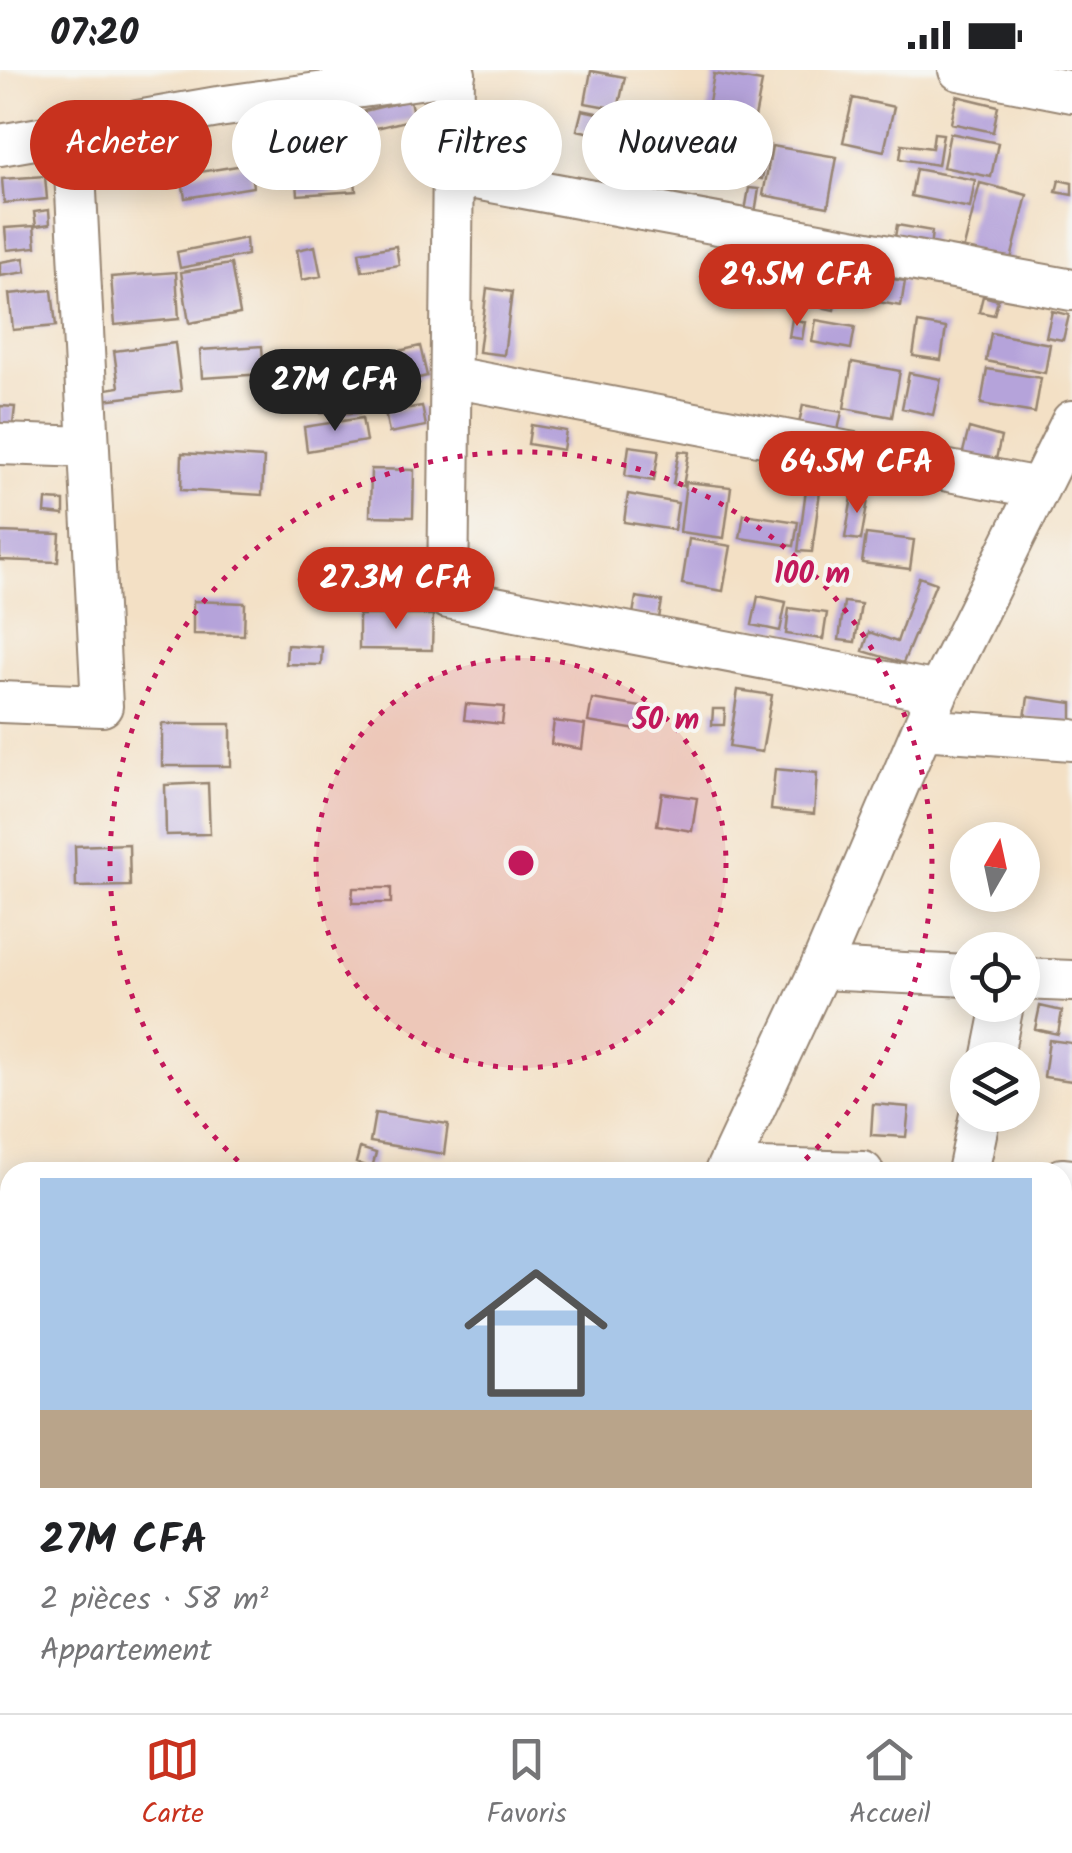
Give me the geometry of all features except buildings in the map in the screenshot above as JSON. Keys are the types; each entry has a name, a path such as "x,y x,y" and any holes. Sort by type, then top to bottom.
{"street":[{"path":"959,70 1072,92"},
{"path":"179,100 216,89 455,72 455,100"},
{"path":"0,145 30,140"},
{"path":"0,702 102,706 76,190"},
{"path":"454,190 448,598 938,692"},
{"path":"535,190 1072,290"},
{"path":"452,377 1038,488"},
{"path":"730,1162 820,968 938,692 1072,421"},
{"path":"0,444 89,447"},
{"path":"922,729 1072,740"},
{"path":"820,968 950,975"},
{"path":"1040,979 1072,981"},
{"path":"970,1162 976,1132"}]}
